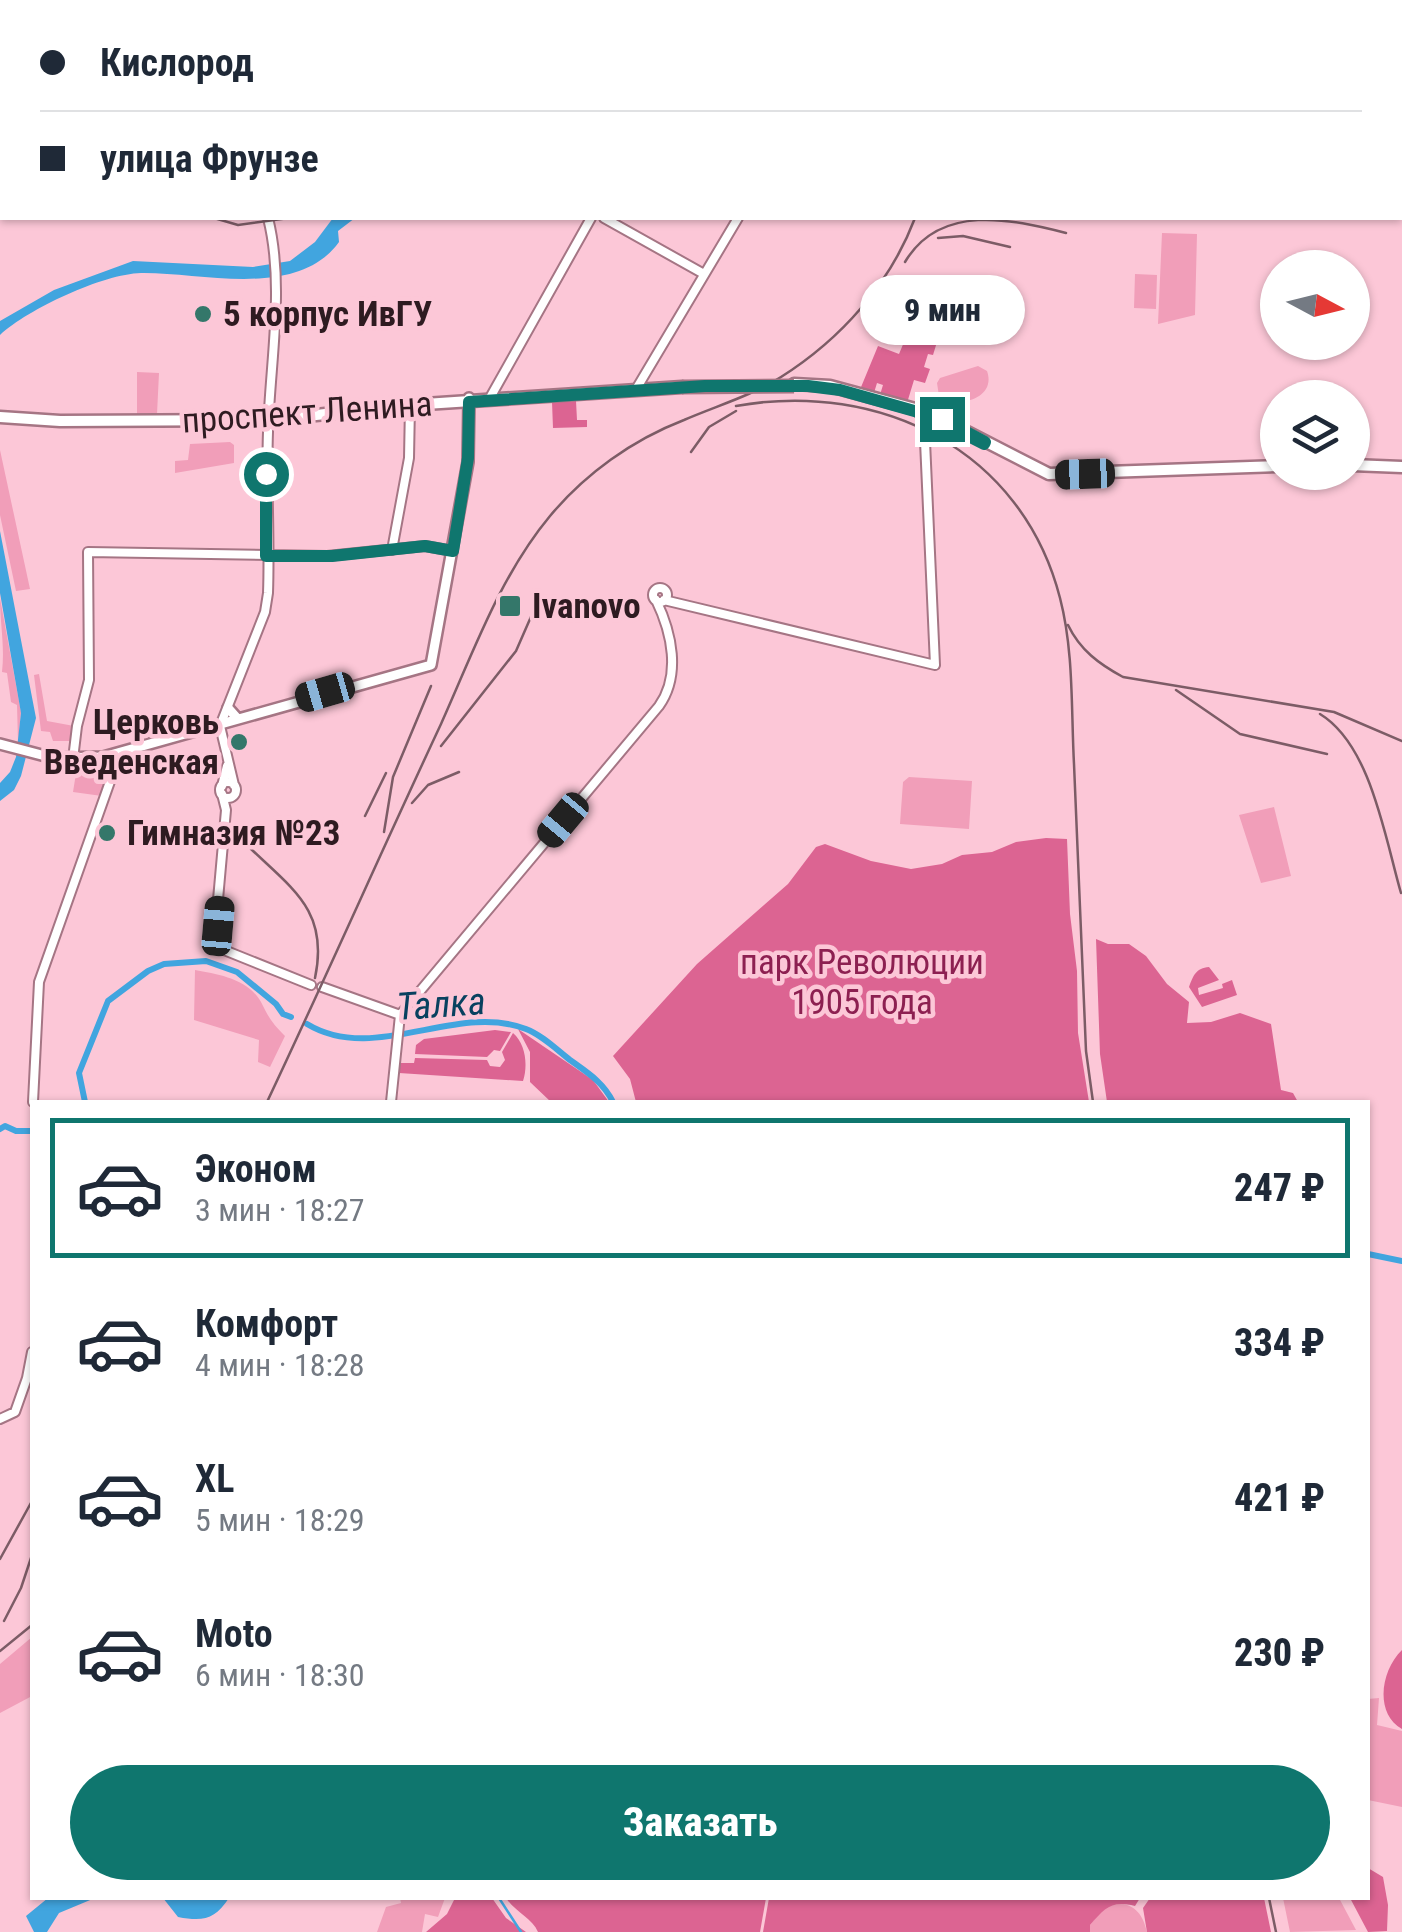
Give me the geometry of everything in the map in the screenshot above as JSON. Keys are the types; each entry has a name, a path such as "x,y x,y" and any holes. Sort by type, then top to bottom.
{"highway":[{"name":"проспект Ленина","path":"0,416 60,421 266,420 490,398 682,386 826,386 922,418 941,420 1049,477 1260,468"},
{"name":"проспект Ленина","path":"266,420 469,400"},
{"path":"1370,464 1402,465"}],"main road":[{"path":"225,792 227,783 234,785 220,724 267,605 266,420 275,279 269,220"},
{"path":"490,398 590,220"},
{"path":"608,220 704,274"},
{"path":"637,390 737,220"},
{"path":"73,757 174,737 430,664 468,458 469,400"},
{"path":"392,550 409,458 410,405"},
{"path":"392,1100 401,1017 671,687 672,652 663,598 934,659 922,418"},
{"path":"73,757 89,680 88,552 328,556 425,546 452,551"},
{"path":"267,556 263,612 220,724 227,769 216,933 219,948 311,984"},
{"path":"220,724 280,707"},
{"path":"228,708 236,717"},
{"path":"4,744 73,757 117,754 153,742"},
{"path":"33,1100 40,982 117,754"},
{"path":"322,988 401,1017"},
{"path":"0,1419 15,1412 30,1365"}],"shaded area":[{"path":"1162,233 1197,234 1195,315 1158,324"},
{"path":"1135,274 1157,275 1156,309 1134,308"},
{"path":"978,366 987,371 989,381 981,395 956,402 939,396 940,378"},
{"path":"137,372 159,373 157,414 137,414"},
{"path":"190,444 234,445 234,463 175,473 175,461 188,460"},
{"path":"0,450 30,589 16,591 0,515"},
{"path":"0,598 21,712 18,743 17,705 11,702 7,673 2,672"},
{"path":"39,674 47,721 74,726 70,741 53,741 50,732 41,731 34,675"},
{"path":"114,759 104,767 106,770 113,766 102,796 73,792 77,767 79,774 90,775 91,767 85,764"},
{"path":"909,777 972,781 969,829 900,824 903,782"},
{"path":"1274,807 1291,876 1261,883 1239,815"},
{"path":"195,970 232,979 255,994 285,1036 270,1067 258,1062 259,1040 194,1020"},
{"path":"30,1639 30,1697 0,1713 0,1664"},
{"path":"1379,1698 1377,1725 1402,1731 1402,1807 1370,1800 1370,1699"},
{"path":"400,1900 444,1900 438,1917 425,1914 422,1932 377,1932 386,1907"},
{"path":"1283,1900 1340,1900 1356,1930 1290,1932"},
{"path":"1118,1903 1138,1912 1147,1932 1090,1932 1090,1925 1105,1906"}],"green space":[{"path":"907,335 937,342 924,367 930,369 925,383 914,380 907,403 879,398 883,385 877,383 873,396 859,392 878,346 899,354"},
{"path":"576,401 577,420 587,420 587,427 553,428 552,402"},
{"name":"парк Революции 1905 года","path":"1067,839 1078,1033 1089,1100 635,1100 630,1079 613,1056 697,964 788,884 816,847 825,844 871,861 911,869 942,864 962,855 992,852 1016,842"},
{"path":"1096,939 1108,944 1129,944 1146,956 1167,984 1189,1002 1187,1023 1211,1022 1240,1013 1271,1024 1281,1090 1293,1093 1297,1100 1107,1100 1100,1054"},
{"path":"1209,967 1219,980 1198,988 1199,995 1223,988 1222,984 1232,980 1237,995 1202,1007 1189,987 1196,973"},
{"path":"518,1029 593,1080 608,1100 549,1100 530,1082 530,1052"},
{"path":"495,1030 511,1032 500,1051 494,1050 487,1057 415,1054 416,1045 424,1039"},
{"path":"513,1033 525,1056 523,1081 399,1073 400,1063 414,1063 415,1058 487,1060 490,1066 500,1067 505,1060 502,1052"},
{"path":"1402,1650 1402,1729 1387,1713 1384,1691 1389,1669"},
{"path":"1370,1869 1383,1877 1388,1905 1387,1931 1368,1932 1351,1900 1370,1900"},
{"path":"454,1900 493,1900 506,1918 526,1932 426,1932 447,1914"},
{"path":"508,1900 766,1900 760,1932 538,1932"},
{"path":"769,1900 1139,1900 1135,1906 1120,1904 1105,1910 1090,1925 1090,1932 763,1932"},
{"path":"1149,1900 1264,1900 1271,1932 1147,1932 1143,1908"}],"water":[{"path":"332,220 352,220 338,231 339,242 321,260 299,271 247,279 125,275 67,295 28,314 0,335 0,321 54,290 133,261 253,267 290,261 315,242"},
{"path":"0,531 36,718 21,776 14,790 0,801 0,783 16,757 21,713 0,593"},
{"path":"46,1900 90,1900 59,1913 47,1932 34,1932 26,1916"},
{"path":"165,1900 227,1900 214,1915 178,1917"}],"waterway":[{"name":"Талка","path":"85,1100 79,1073 108,1001 164,964 206,961 237,972 291,1017"},
{"name":"Талка","path":"307,1024 333,1035 360,1038 472,1023 526,1029 594,1078 612,1100"},
{"name":"Талка","path":"0,1129 5,1126 30,1131"},
{"name":"Талка","path":"1370,1254 1402,1261"},
{"path":"500,1900 521,1932"}],"railway":[{"path":"221,220 238,225 274,220"},
{"path":"268,1100 489,616 532,539 578,486 628,448 665,428 770,384 824,345 877,287 914,220"},
{"path":"905,262 920,243 957,223 1000,220 1066,233"},
{"path":"938,238 963,236 1010,247"},
{"path":"736,406 790,401 842,404 892,416 938,437 979,465 1014,502 1041,546 1060,598 1070,660 1086,1051 1093,1100"},
{"path":"691,452 709,427 736,411"},
{"path":"441,746 516,651 537,603"},
{"path":"1068,625 1091,656 1123,677 1334,712 1402,741"},
{"path":"384,832 393,777 431,686"},
{"path":"1176,690 1240,734 1327,754"},
{"path":"1320,714 1352,747 1364,770 1401,893"},
{"path":"412,803 428,785 459,772"},
{"path":"365,816 386,773"},
{"path":"251,849 294,890 312,919 318,955 315,978"},
{"path":"0,1559 30,1505"},
{"path":"4,1621 30,1561"},
{"path":"0,1651 30,1627"},
{"path":"1269,1900 1276,1932"}],"place":[{"name":"5 корпус ИвГУ","path":"203,314"},
{"name":"Ivanovo","path":"510,606"},
{"name":"Церковь Введенская","path":"239,742"},
{"name":"Гимназия №23","path":"107,833"}],"route":[{"path":"266,474 266,556 332,556 425,546 453,551 470,440 469,402 705,386 808,386 840,390 925,414 984,444 942,419"}]}
